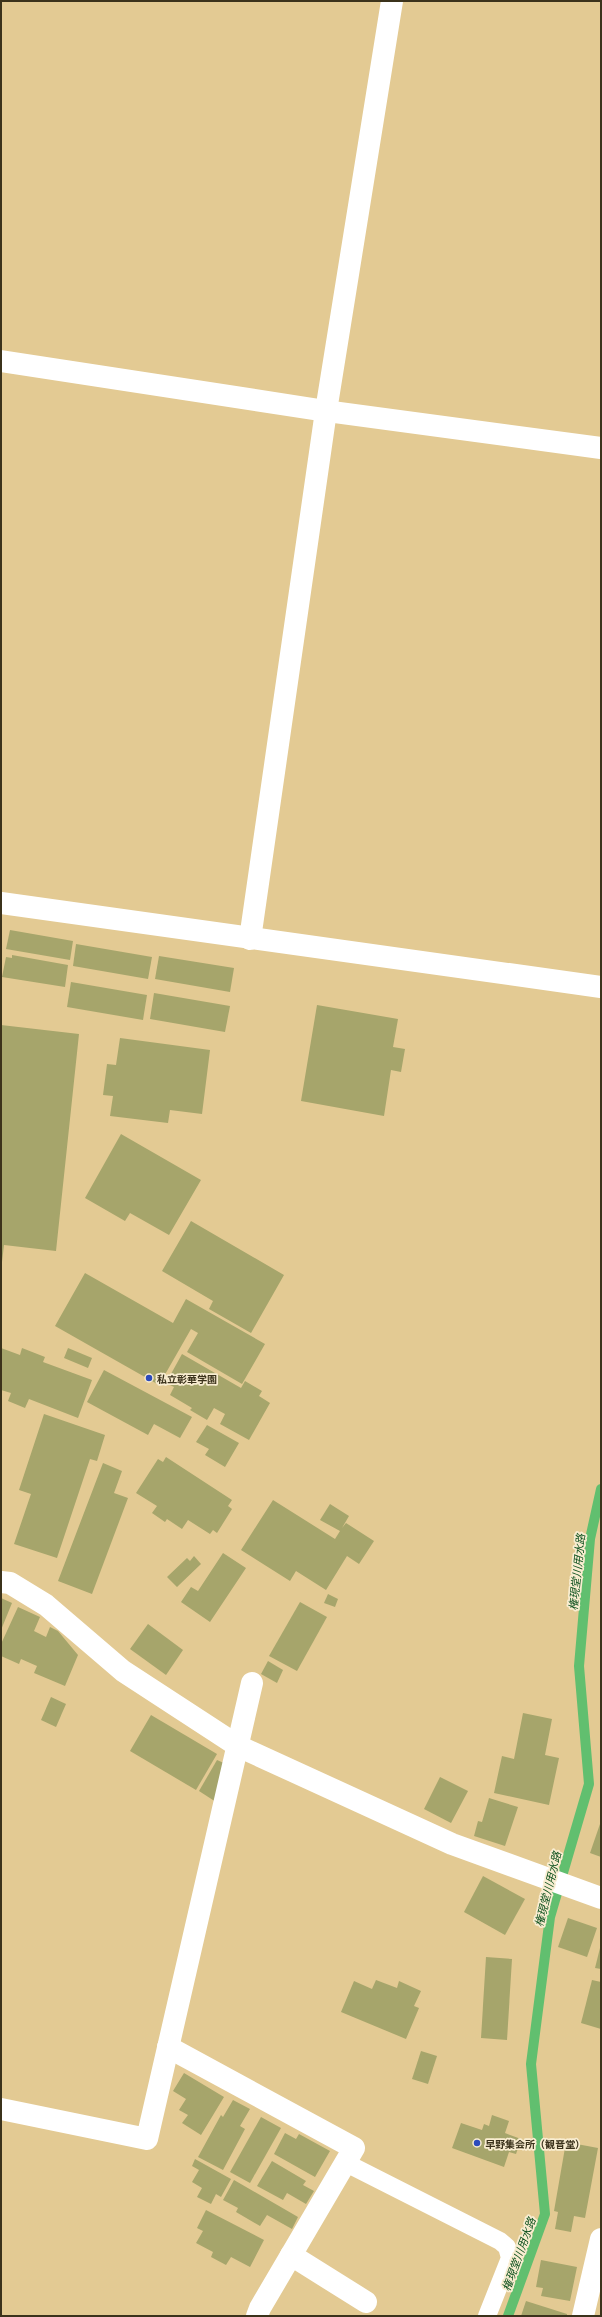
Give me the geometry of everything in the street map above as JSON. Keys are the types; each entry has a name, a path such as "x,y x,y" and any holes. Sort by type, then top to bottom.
{"street":[{"path":"250,939 326,411 392,1"},
{"path":"1,361 326,411 601,448"},
{"path":"1,903 601,987"},
{"path":"1,1582 10,1584 46,1605 123,1671 238,1746 452,1844 601,1898"},
{"path":"1,2108 147,2139 252,1683"},
{"path":"168,2047 354,2148 260,2308 257,2316"},
{"path":"583,2316 601,2239"},
{"path":"291,2255 366,2302"}],"lane":[{"path":"346,2163 500,2241 507,2247 510,2258 487,2316"}],"building":[{"path":"10,930 73,941 70,960 6,949"},
{"path":"76,944 152,957 148,979 73,966"},
{"path":"12,955 68,965 65,987 2,977 6,957 12,958"},
{"path":"159,956 234,968 230,992 155,979"},
{"path":"71,982 147,995 143,1020 67,1007"},
{"path":"154,993 230,1006 225,1032 150,1019"},
{"path":"317,1005 398,1019 393,1047 405,1049 401,1072 391,1070 384,1116 301,1101"},
{"path":"1,1025 79,1034 56,1251 4,1245 2,1262"},
{"path":"120,1038 210,1050 202,1114 170,1110 168,1123 110,1116 113,1096 103,1095 107,1064 116,1065"},
{"path":"121,1134 201,1180 169,1235 130,1213 125,1221 85,1198"},
{"path":"191,1221 284,1275 251,1333 209,1309 213,1301 162,1271"},
{"path":"85,1273 173,1323 186,1299 265,1344 242,1384 187,1352 198,1333 191,1329 159,1385 55,1326"},
{"path":"1,1348 20,1355 22,1348 45,1357 43,1362 92,1380 78,1418 29,1399 25,1408 8,1401 11,1393 1,1390"},
{"path":"68,1348 92,1358 88,1368 64,1358"},
{"path":"182,1354 241,1388 245,1381 262,1391 259,1396 270,1403 249,1440 220,1424 225,1414 214,1408 207,1420 190,1410 192,1408 170,1395 174,1387 166,1383"},
{"path":"104,1370 192,1417 180,1438 154,1424 148,1435 87,1402"},
{"path":"44,1414 105,1435 97,1461 90,1459 57,1558 14,1544 31,1494 19,1490"},
{"path":"207,1425 239,1443 225,1467 205,1455 209,1449 196,1442"},
{"path":"166,1457 232,1500 228,1506 232,1509 217,1533 213,1530 210,1534 188,1520 182,1529 167,1519 165,1522 152,1513 157,1506 136,1493 158,1459 163,1462"},
{"path":"103,1463 122,1471 114,1493 128,1498 92,1594 58,1581"},
{"path":"273,1500 335,1539 340,1531 320,1520 330,1504 349,1516 342,1528 346,1523 374,1541 359,1564 347,1556 326,1590 296,1571 290,1581 241,1550"},
{"path":"223,1553 246,1568 210,1622 181,1602 191,1587 198,1591"},
{"path":"194,1556 201,1564 177,1587 167,1577 187,1558 190,1561"},
{"path":"328,1594 338,1599 335,1607 324,1603"},
{"path":"1,1598 12,1603 1,1630"},
{"path":"300,1602 327,1617 297,1671 269,1656"},
{"path":"18,1607 40,1617 34,1631 46,1637 50,1627 58,1631 78,1655 65,1686 34,1673 37,1666 21,1659 19,1664 1,1656 1,1644"},
{"path":"148,1624 183,1650 166,1675 130,1649"},
{"path":"268,1661 283,1670 277,1683 261,1674"},
{"path":"51,1697 66,1704 56,1727 41,1720"},
{"path":"523,1713 552,1719 545,1755 559,1758 549,1805 494,1793 502,1756 514,1759"},
{"path":"151,1715 217,1754 196,1790 130,1751"},
{"path":"217,1760 226,1764 216,1802 199,1791"},
{"path":"440,1777 468,1791 451,1823 424,1809"},
{"path":"489,1798 518,1807 505,1846 474,1836 478,1821 482,1822"},
{"path":"601,1821 601,1857 590,1853"},
{"path":"483,1876 525,1899 505,1935 464,1912"},
{"path":"568,1918 597,1928 587,1957 558,1947"},
{"path":"600,1948 601,1949 601,1969 595,1968"},
{"path":"486,1957 512,1959 507,2040 481,2038"},
{"path":"376,1980 397,1988 399,1981 421,1991 414,2006 419,2008 406,2039 341,2012 354,1981 372,1989"},
{"path":"592,1980 601,1982 601,2029 581,2023"},
{"path":"421,2051 437,2056 428,2084 412,2079"},
{"path":"184,2073 224,2097 201,2135 182,2123 188,2115 179,2110 186,2099 173,2091"},
{"path":"233,2100 250,2109 240,2126 245,2129 223,2170 198,2157 221,2115 223,2117"},
{"path":"492,2115 509,2121 505,2133 521,2139 516,2154 509,2152 504,2167 452,2148 461,2123 482,2130 484,2124 489,2126"},
{"path":"261,2117 281,2128 250,2183 230,2172"},
{"path":"285,2133 296,2139 299,2134 330,2151 315,2177 274,2154"},
{"path":"566,2142 598,2148 585,2218 574,2216 571,2232 555,2229 558,2212 554,2211"},
{"path":"195,2159 231,2179 221,2197 216,2194 211,2204 197,2197 202,2188 192,2182 199,2170 192,2166"},
{"path":"272,2161 306,2181 303,2185 314,2191 306,2204 287,2193 283,2200 257,2186"},
{"path":"234,2180 298,2217 292,2229 267,2215 260,2226 236,2212 238,2208 223,2200"},
{"path":"206,2210 264,2240 250,2267 231,2257 226,2265 211,2257 213,2252 196,2243 203,2231 197,2228"},
{"path":"541,2260 577,2267 570,2301 541,2296 543,2288 536,2287"},
{"path":"526,2301 567,2314 567,2316 521,2316"}],"waterway":[{"name":"権現堂川用水路","path":"508,2316 545,2214 531,2064 550,1917 589,1784 579,1666 590,1539 601,1489"}],"place":[{"name":"私立彰華学園","path":"149,1378"},
{"name":"早野集会所（観音堂）","path":"477,2143"}]}
